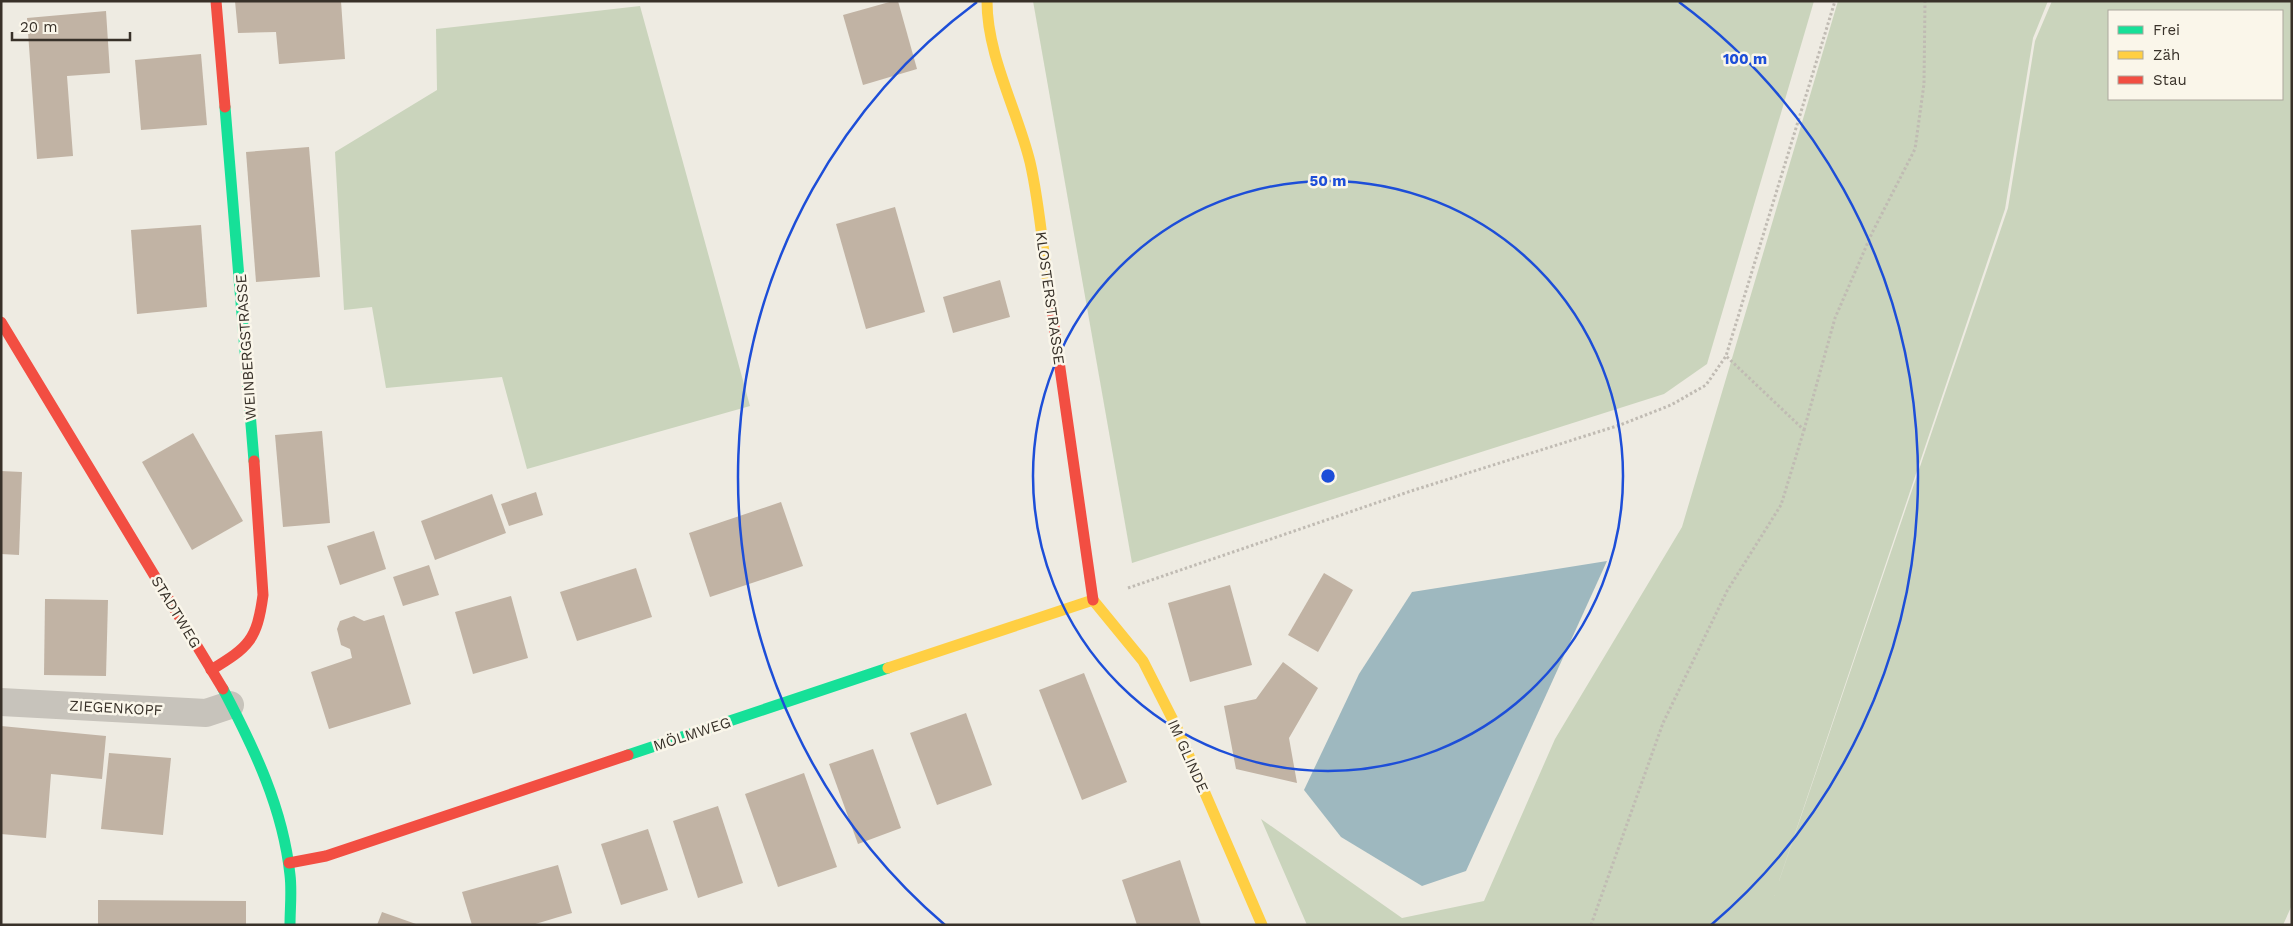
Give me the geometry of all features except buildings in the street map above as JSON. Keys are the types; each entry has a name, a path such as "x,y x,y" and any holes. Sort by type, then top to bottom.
{"street":[{"name":"WEINBERGSTRASSE","path":"211,670 242,651 252,640 260,624 263,595 241,283 216,1"},
{"name":"KLOSTERSTRASSE","path":"987,1 987,18 992,41 1030,163 1088,555 1092,600"},
{"name":"STADTWEG","path":"1,322 211,670 271,787 289,863 290,925"},
{"name":"MÖLMWEG","path":"289,863 326,856 1092,600"},
{"name":"IM GLINDE","path":"1092,600 1143,662 1176,726 1262,925"},
{"name":"ZIEGENKOPF","path":"1,702 206,713 230,705"}],"path":[{"path":"1092,600 1412,491 1620,425 1671,405 1706,384 1726,356 1835,1"},
{"path":"1591,925 1663,723 1727,591 1781,504 1835,318 1872,233 1915,149 1924,84 1925,1"},
{"path":"1726,356 1804,430"}],"green space":[{"path":"1033,1 1814,1 1707,364 1664,394 1132,563"},
{"path":"1838,1 2048,1 2033,38 2005,209 1774,896 2008,208 2035,41 2052,1 2292,1 2292,905 2283,925 1307,925 1261,819 1402,918 1484,901 1555,739 1682,527"},
{"path":"640,6 750,406 527,469 502,377 386,388 372,307 344,310 335,152 437,90 436,29"}],"water":[{"path":"1607,561 1466,871 1422,886 1341,837 1304,790 1359,674 1412,592"}],"traffic: fast":[{"path":"225,107 254,461"},
{"path":"628,755 888,668"},
{"path":"223,689 266,779 281,826 291,881 290,925"}],"traffic: slow":[{"path":"987,1 988,22 997,62 1030,162 1050,298"},
{"path":"1093,600 1143,661 1176,726 1262,925"},
{"path":"888,668 1093,600"}],"traffic: jam":[{"path":"216,1 225,107"},
{"path":"1050,298 1093,600"},
{"path":"1,322 223,689"},
{"path":"211,670 234,655 249,641 258,622 261,610 263,595 254,461"},
{"path":"289,863 326,856 628,755"}]}
